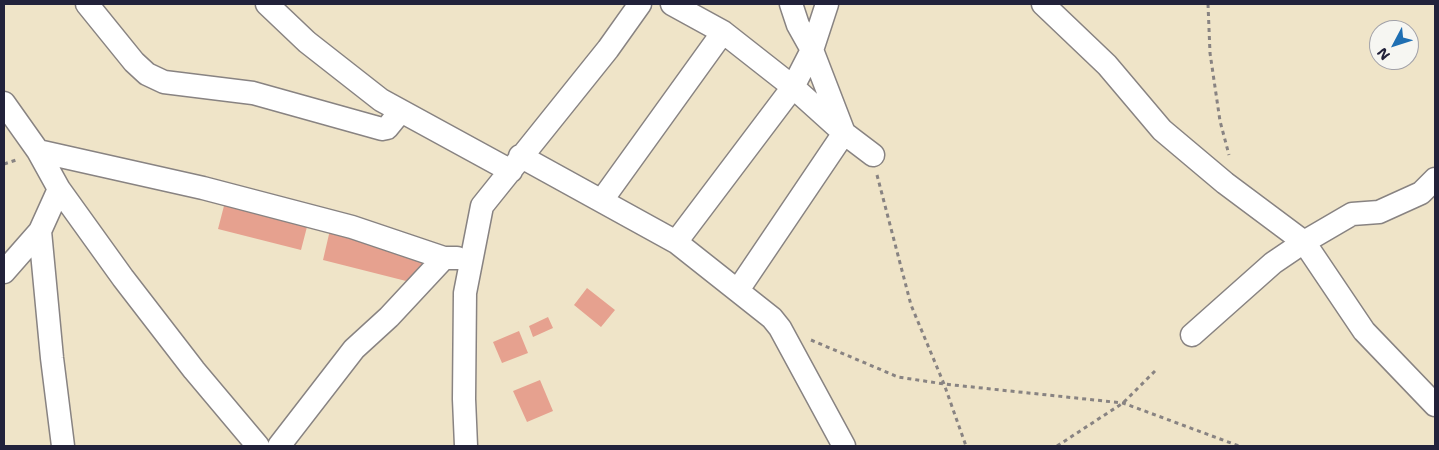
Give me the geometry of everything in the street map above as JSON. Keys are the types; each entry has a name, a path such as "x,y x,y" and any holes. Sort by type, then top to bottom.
{"street":[{"path":"87,4 134,62 146,74 164,82 253,93 382,129 387,128 400,112"},
{"path":"267,4 307,42 381,100 400,112 602,200 676,242 738,290 780,328 844,446"},
{"path":"466,446 464,398 465,293 474,258 482,206 608,49 640,4"},
{"path":"672,4 723,32 793,87 844,133 873,155"},
{"path":"791,4 798,25 812,50 844,133"},
{"path":"676,242 793,87 812,50 827,4"},
{"path":"1043,4 1108,65 1162,130 1225,183 1304,242 1364,331 1435,405"},
{"path":"602,200 723,32"},
{"path":"4,103 38,151 59,188 128,286 194,370 258,446"},
{"path":"738,290 844,133"},
{"path":"38,151 117,167 352,227 444,258 474,258"},
{"path":"1192,335 1274,263 1304,242 1352,214 1379,212 1421,193 1435,179"},
{"path":"4,272 40,231 59,188"},
{"path":"40,231 52,358 63,446"},
{"path":"279,446 354,349 389,317 444,258"}],"path":[{"path":"1208,4 1210,53 1220,121 1229,155"},
{"path":"873,155 911,305 944,384 966,446"},
{"path":"780,328 898,377 944,384 1123,403 1239,446"},
{"path":"1057,446 1123,403 1157,369"}],"building":[{"path":"225,202 308,223 301,250 218,229"},
{"path":"330,230 425,255 418,284 323,260"},
{"path":"587,288 615,310 601,327 574,305"},
{"path":"548,317 553,328 533,337 529,326"},
{"path":"519,331 528,353 502,363 493,342"},
{"path":"540,380 553,411 527,422 513,391"}]}
